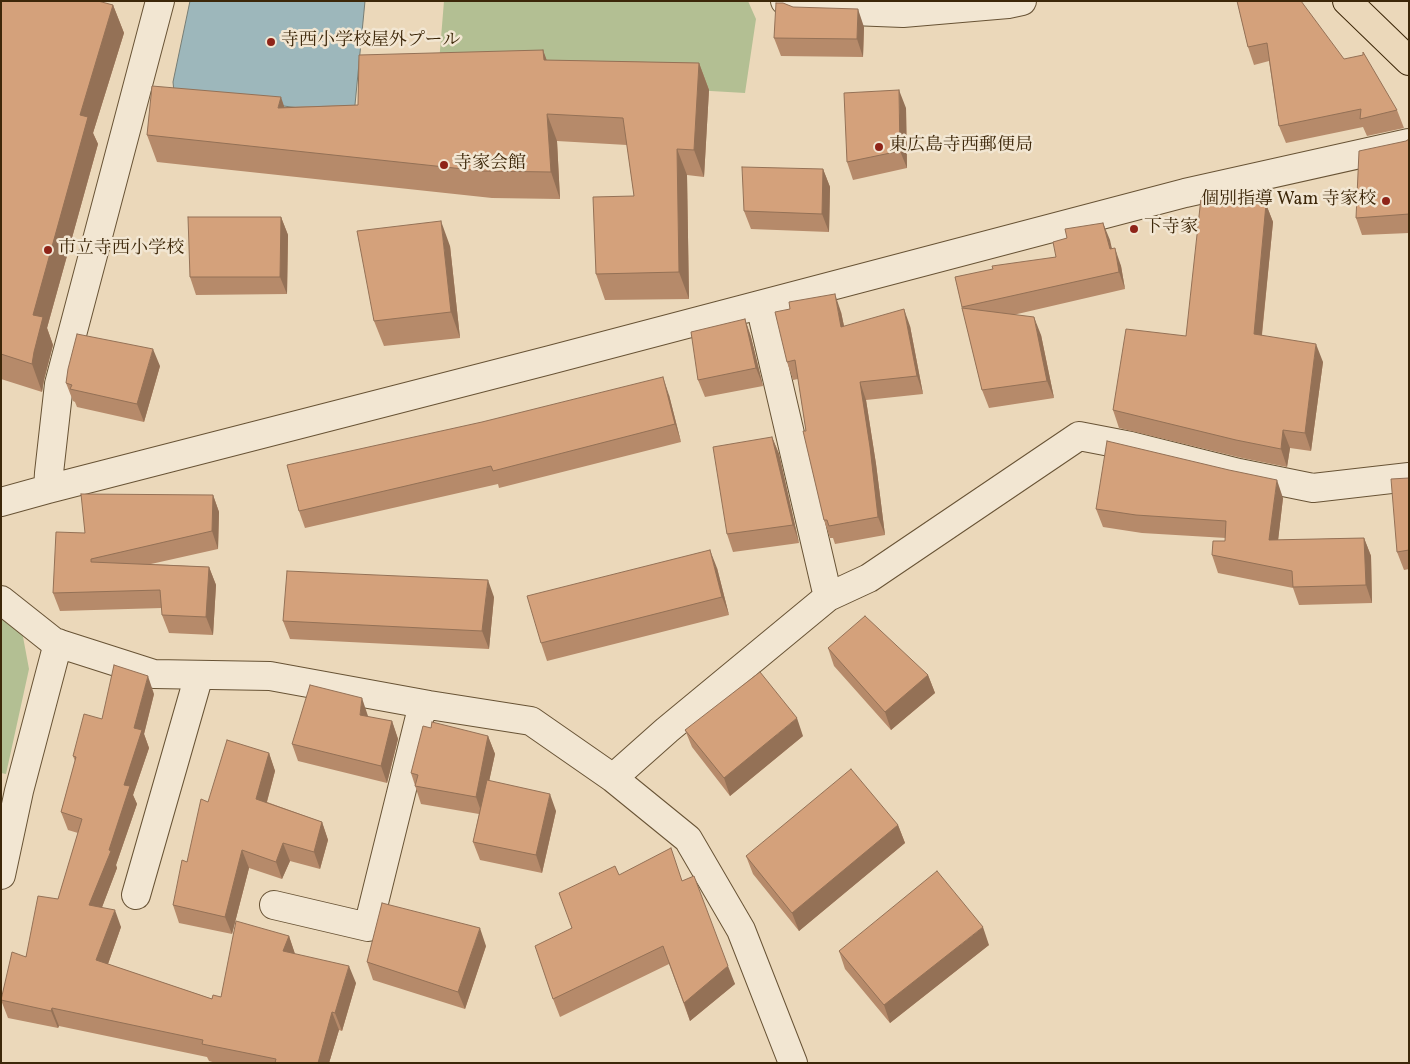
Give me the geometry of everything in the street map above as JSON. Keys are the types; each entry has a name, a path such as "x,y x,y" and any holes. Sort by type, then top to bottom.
{"highway":[{"path":"1347,1 1409,61"}],"street":[{"path":"48,489 48,473 59,384 160,1"},
{"path":"785,1 800,9 903,13 1008,4 1022,1"},
{"path":"1,502 1185,193 1409,143"},
{"path":"760,305 828,597"},
{"path":"613,778 667,730 828,597 869,578 1079,436 1131,446 1239,473 1313,488 1409,476"},
{"path":"1,600 54,642 154,674 270,676 423,704 532,721 613,778 688,839 741,930 793,1063"},
{"path":"1,875 19,791 58,643"},
{"path":"136,895 199,675"},
{"path":"274,905 368,927 423,704"}],"green space":[{"path":"444,1 748,1 756,19 745,93 438,75"},
{"path":"1,613 21,626 29,669 6,774 1,773"}],"water":[{"name":"寺西小学校屋外プール","path":"190,1 365,1 354,115 174,92 173,82"}],"building":[{"path":"1,1 98,1 113,5 80,115 88,117 33,315 43,317 32,364 1,354"},
{"path":"1237,1 1301,1 1344,59 1363,55 1363,52 1397,110 1360,119 1361,109 1279,126 1267,43 1248,47"},
{"path":"776,3 783,3 793,7 858,9 857,39 774,38"},
{"path":"543,50 544,60 699,63 694,150 677,149 679,272 596,274 593,197 634,196 623,118 547,114 551,172 482,171 147,135 152,86 281,97 278,108 358,105 359,55"},
{"path":"899,90 900,151 847,162 844,93"},
{"path":"1409,139 1409,214 1356,218 1359,151"},
{"path":"742,167 823,169 822,214 744,211"},
{"path":"1201,198 1266,204 1254,334 1316,344 1305,433 1283,430 1281,449 1113,410 1126,329 1186,336"},
{"path":"188,217 281,217 280,277 190,277"},
{"path":"441,221 451,312 374,321 357,231"},
{"path":"1103,223 1110,249 1115,248 1119,272 962,307 955,277 993,269 992,266 1056,257 1053,242 1067,238 1065,229"},
{"path":"835,294 841,327 904,309 917,376 860,382 878,517 829,526 827,520 824,520 803,431 806,431 795,360 787,362 775,312 790,309 789,302"},
{"path":"962,308 1034,317 1047,381 982,390"},
{"path":"745,319 756,368 698,380 691,332"},
{"path":"77,334 153,349 137,404 70,389 72,385 66,383"},
{"path":"663,377 675,424 493,471 491,466 299,511 287,465 482,422"},
{"path":"772,437 793,525 727,534 713,447"},
{"path":"1107,441 1277,480 1269,540 1364,538 1366,585 1293,587 1292,571 1212,555 1213,541 1225,541 1226,521 1136,515 1096,509"},
{"path":"1409,478 1409,550 1397,552 1391,479"},
{"path":"81,494 213,495 212,531 91,559 91,562 209,567 206,617 162,615 160,590 53,593 56,532 85,533"},
{"path":"710,550 722,597 541,643 527,596"},
{"path":"287,571 488,580 482,631 283,621"},
{"path":"865,616 928,675 885,712 828,648"},
{"path":"114,665 148,676 134,728 142,730 124,785 130,786 109,850 111,851 89,905 115,910 96,960 212,999 213,995 221,997 236,921 289,936 283,951 349,966 335,1013 332,1012 318,1063 275,1063 276,1059 202,1044 203,1040 52,1008 51,1011 1,1000 12,952 26,957 38,896 58,899 82,819 61,812 76,757 73,756 84,714 102,719"},
{"path":"760,672 797,718 724,778 685,730"},
{"path":"310,685 362,698 360,715 392,721 381,766 292,744"},
{"path":"432,722 488,736 476,797 415,786 418,775 411,773 423,726 431,728"},
{"path":"227,740 269,753 256,799 322,822 314,852 283,843 276,862 242,850 225,917 173,905 182,860 187,862 201,799 208,802"},
{"path":"851,769 898,825 792,913 746,856"},
{"path":"487,780 550,794 536,855 473,842"},
{"path":"671,848 682,881 694,876 728,966 684,1003 663,946 553,999 535,946 572,928 559,893 615,866 619,875"},
{"path":"937,871 983,927 884,1005 839,951"},
{"path":"382,903 480,928 458,992 367,962"}],"place":[{"name":"寺西小学校屋外プール","path":"271,42"},
{"name":"東広島寺西郵便局","path":"879,147"},
{"name":"寺家会館","path":"444,165"},
{"name":"個別指導 Wam 寺家校","path":"1386,201"},
{"name":"下寺家","path":"1134,229"},
{"name":"市立寺西小学校","path":"48,250"}]}
